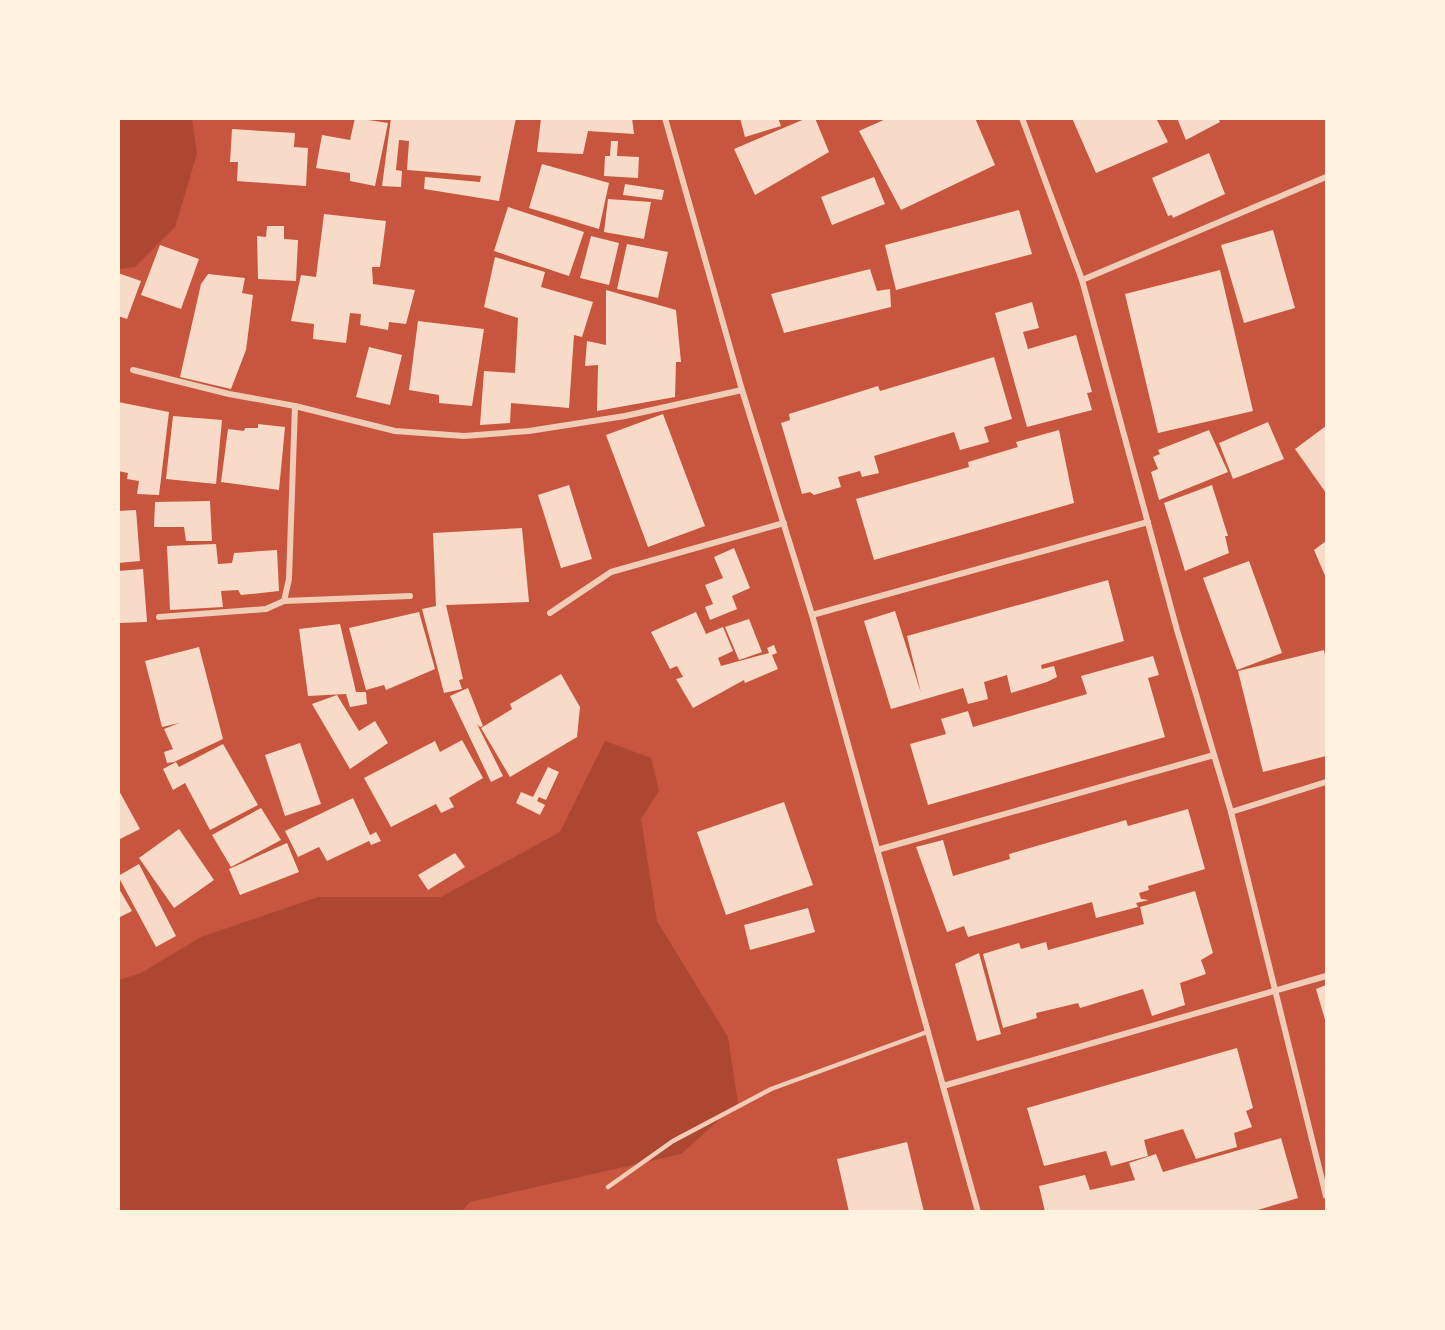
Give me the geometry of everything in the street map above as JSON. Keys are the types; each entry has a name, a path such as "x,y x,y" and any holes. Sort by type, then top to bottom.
{"street":[{"path":"665,118 742,390 812,615 978,1212"},
{"path":"1022,118 1082,280 1176,630 1231,812 1326,1196"},
{"path":"1082,280 1326,177"},
{"path":"133,370 230,394 295,406 395,432 464,436 529,432 615,418 742,390"},
{"path":"284,601 289,579 295,406"},
{"path":"812,615 1148,522"},
{"path":"550,613 611,572 784,524"},
{"path":"159,617 266,609 284,601 410,596"},
{"path":"877,850 1214,755"},
{"path":"1231,812 1326,782"},
{"path":"942,1086 1326,976"}],"lane":[{"path":"608,1187 673,1141 771,1089 927,1032"}],"shaded area":[{"path":"118,119 192,119 197,154 175,227 135,267 119,269"},
{"path":"605,741 651,758 659,791 641,819 657,921 728,1037 738,1103 681,1154 470,1202 462,1211 119,1212 119,980 141,973 201,937 318,897 441,897 560,832"}],"building":[{"path":"355,118 388,123 375,186 350,181 350,173 316,168 322,135 350,140"},
{"path":"391,118 516,118 499,201 424,189 425,177 480,182 481,176 407,170 409,141 399,140 396,170 402,171 401,187 382,186"},
{"path":"541,118 632,118 634,134 588,131 583,154 537,152"},
{"path":"740,118 778,118 781,126 745,137"},
{"path":"807,118 815,118 829,152 755,195 734,149"},
{"path":"888,118 975,118 995,165 901,210 859,131"},
{"path":"1072,118 1156,118 1168,142 1096,173"},
{"path":"1177,118 1218,118 1220,122 1186,140"},
{"path":"232,129 295,133 294,147 308,148 306,186 237,181 238,162 230,162"},
{"path":"611,141 618,141 617,156 639,157 638,178 604,176 605,156 610,156"},
{"path":"1209,153 1225,194 1173,218 1172,215 1168,216 1152,178"},
{"path":"542,164 609,183 599,229 529,208"},
{"path":"874,177 885,204 832,225 821,197"},
{"path":"625,184 664,190 662,200 623,195"},
{"path":"608,199 651,202 644,239 604,232"},
{"path":"508,207 584,232 569,276 494,251"},
{"path":"1019,210 1032,254 896,290 885,245"},
{"path":"324,214 386,221 380,267 372,267 373,284 415,290 406,324 389,322 388,330 360,325 361,314 350,313 346,343 313,339 314,324 291,321 301,275 316,277"},
{"path":"267,226 284,226 284,239 298,240 296,281 258,279 257,236 266,237"},
{"path":"1273,230 1295,308 1244,323 1221,245"},
{"path":"591,236 619,243 609,285 580,278"},
{"path":"627,244 668,252 658,298 617,289"},
{"path":"160,245 199,259 181,309 141,295"},
{"path":"495,257 545,272 541,287 593,302 582,337 574,335 569,408 511,403 510,423 480,425 484,371 515,373 518,318 484,307"},
{"path":"870,269 877,291 890,289 891,307 784,333 771,294"},
{"path":"1220,270 1253,411 1158,433 1125,294"},
{"path":"118,273 141,281 127,319 118,316"},
{"path":"208,274 245,278 242,293 253,295 246,350 231,389 180,377 201,284"},
{"path":"606,290 676,310 681,362 676,362 675,397 597,411 598,365 585,366 587,341 606,345"},
{"path":"1032,302 1039,328 1023,332 1028,349 1076,335 1092,392 1087,393 1092,410 1027,427 995,313"},
{"path":"418,321 484,329 472,406 439,403 439,395 409,390"},
{"path":"369,347 402,355 390,405 356,397"},
{"path":"994,357 1012,419 984,427 989,442 960,450 954,432 874,456 879,473 862,477 860,471 838,477 841,487 814,495 810,492 802,494 781,423 790,420 789,414 878,386 880,391"},
{"path":"118,402 169,412 159,495 137,494 139,481 127,479 128,473 118,471"},
{"path":"663,414 705,526 648,547 606,435"},
{"path":"173,416 222,420 216,484 166,479"},
{"path":"1268,422 1284,459 1233,479 1219,443"},
{"path":"258,424 285,427 279,490 221,482 228,429 244,431 245,428 258,428"},
{"path":"1326,426 1326,493 1295,449"},
{"path":"1059,430 1074,503 874,560 856,499 969,467 968,462 1018,447 1016,442"},
{"path":"1209,430 1228,472 1159,500 1151,472 1158,469 1153,457 1160,454 1158,450"},
{"path":"569,485 592,559 561,568 538,495"},
{"path":"1212,485 1228,536 1225,536 1229,553 1185,571 1164,503"},
{"path":"210,501 212,541 186,541 184,527 154,527 155,502"},
{"path":"136,510 140,561 118,563 118,511"},
{"path":"522,528 529,602 446,605 463,679 459,680 462,689 444,693 422,609 436,606 433,533"},
{"path":"1326,541 1326,578 1314,550"},
{"path":"216,544 218,564 232,563 234,553 277,550 279,591 241,595 238,590 221,591 223,607 170,610 167,546"},
{"path":"734,548 750,588 732,596 737,609 710,620 705,607 713,604 705,585 723,578 714,557"},
{"path":"1249,561 1282,653 1237,670 1203,578"},
{"path":"143,569 147,622 119,623 118,571"},
{"path":"1108,580 1124,641 1041,665 1042,669 1054,666 1057,677 1011,693 1007,675 984,682 988,699 968,704 963,688 891,709 864,621 895,611 921,693 907,636"},
{"path":"419,612 435,669 386,690 384,685 366,690 349,628"},
{"path":"696,612 706,634 723,627 733,651 718,658 721,666 769,653 767,648 774,645 777,653 772,655 778,669 745,683 744,680 693,708 676,679 683,677 677,666 670,669 651,632"},
{"path":"749,619 762,652 739,660 725,627"},
{"path":"340,624 356,692 366,692 367,704 350,707 346,694 308,696 299,629"},
{"path":"199,647 223,739 174,762 167,763 164,752 173,749 164,729 179,723 162,727 145,661"},
{"path":"1324,650 1326,756 1263,772 1238,671"},
{"path":"1153,656 1159,675 1148,678 1165,737 928,805 910,744 946,734 941,719 968,711 973,727 1087,694 1081,676"},
{"path":"561,674 580,707 577,737 510,777 481,728 512,709 510,704"},
{"path":"468,688 483,726 480,727 477,724 503,776 491,782 450,696"},
{"path":"337,695 359,731 375,721 388,743 350,769 312,704"},
{"path":"462,740 483,778 449,798 454,807 441,813 436,804 391,827 364,778 435,741 440,752"},
{"path":"300,743 321,804 285,816 265,755"},
{"path":"223,744 258,805 210,830 185,783 173,790 163,769 176,762 179,767"},
{"path":"548,767 559,772 546,800 539,797 537,801 545,805 540,815 516,803 521,792 533,797"},
{"path":"118,789 140,829 118,840"},
{"path":"353,798 370,835 376,832 381,841 371,845 369,841 327,861 319,847 298,857 285,831"},
{"path":"784,802 813,885 726,915 697,832"},
{"path":"261,808 281,840 231,867 212,835"},
{"path":"1188,809 1205,869 1148,886 1149,890 1139,893 1141,899 1149,900 1136,903 1138,907 1096,918 1092,902 968,937 964,926 947,932 916,847 943,840 953,876 1010,859 1009,854 1126,820 1128,826"},
{"path":"179,829 214,880 174,908 139,858"},
{"path":"287,843 299,872 240,895 229,869"},
{"path":"455,853 465,867 428,890 418,875"},
{"path":"139,864 176,936 156,947 118,876"},
{"path":"118,887 132,911 118,918"},
{"path":"1195,891 1213,953 1201,960 1206,974 1180,983 1185,1005 1152,1016 1143,989 1080,1008 1078,1003 1036,1013 1037,1018 1003,1028 983,954 1019,943 1021,949 1046,942 1048,950 1144,924 1140,907"},
{"path":"808,908 815,932 750,950 744,925"},
{"path":"979,953 1001,1034 977,1041 955,964"},
{"path":"1326,985 1326,1023 1316,989"},
{"path":"1237,1048 1253,1108 1246,1111 1252,1127 1234,1133 1237,1147 1196,1159 1183,1129 1144,1140 1148,1156 1111,1166 1106,1151 1044,1166 1027,1108"},
{"path":"1281,1138 1298,1198 1251,1212 1045,1212 1039,1186 1085,1175 1090,1190 1135,1180 1129,1163 1156,1154 1163,1172"},
{"path":"907,1142 924,1212 849,1212 837,1159"}]}
